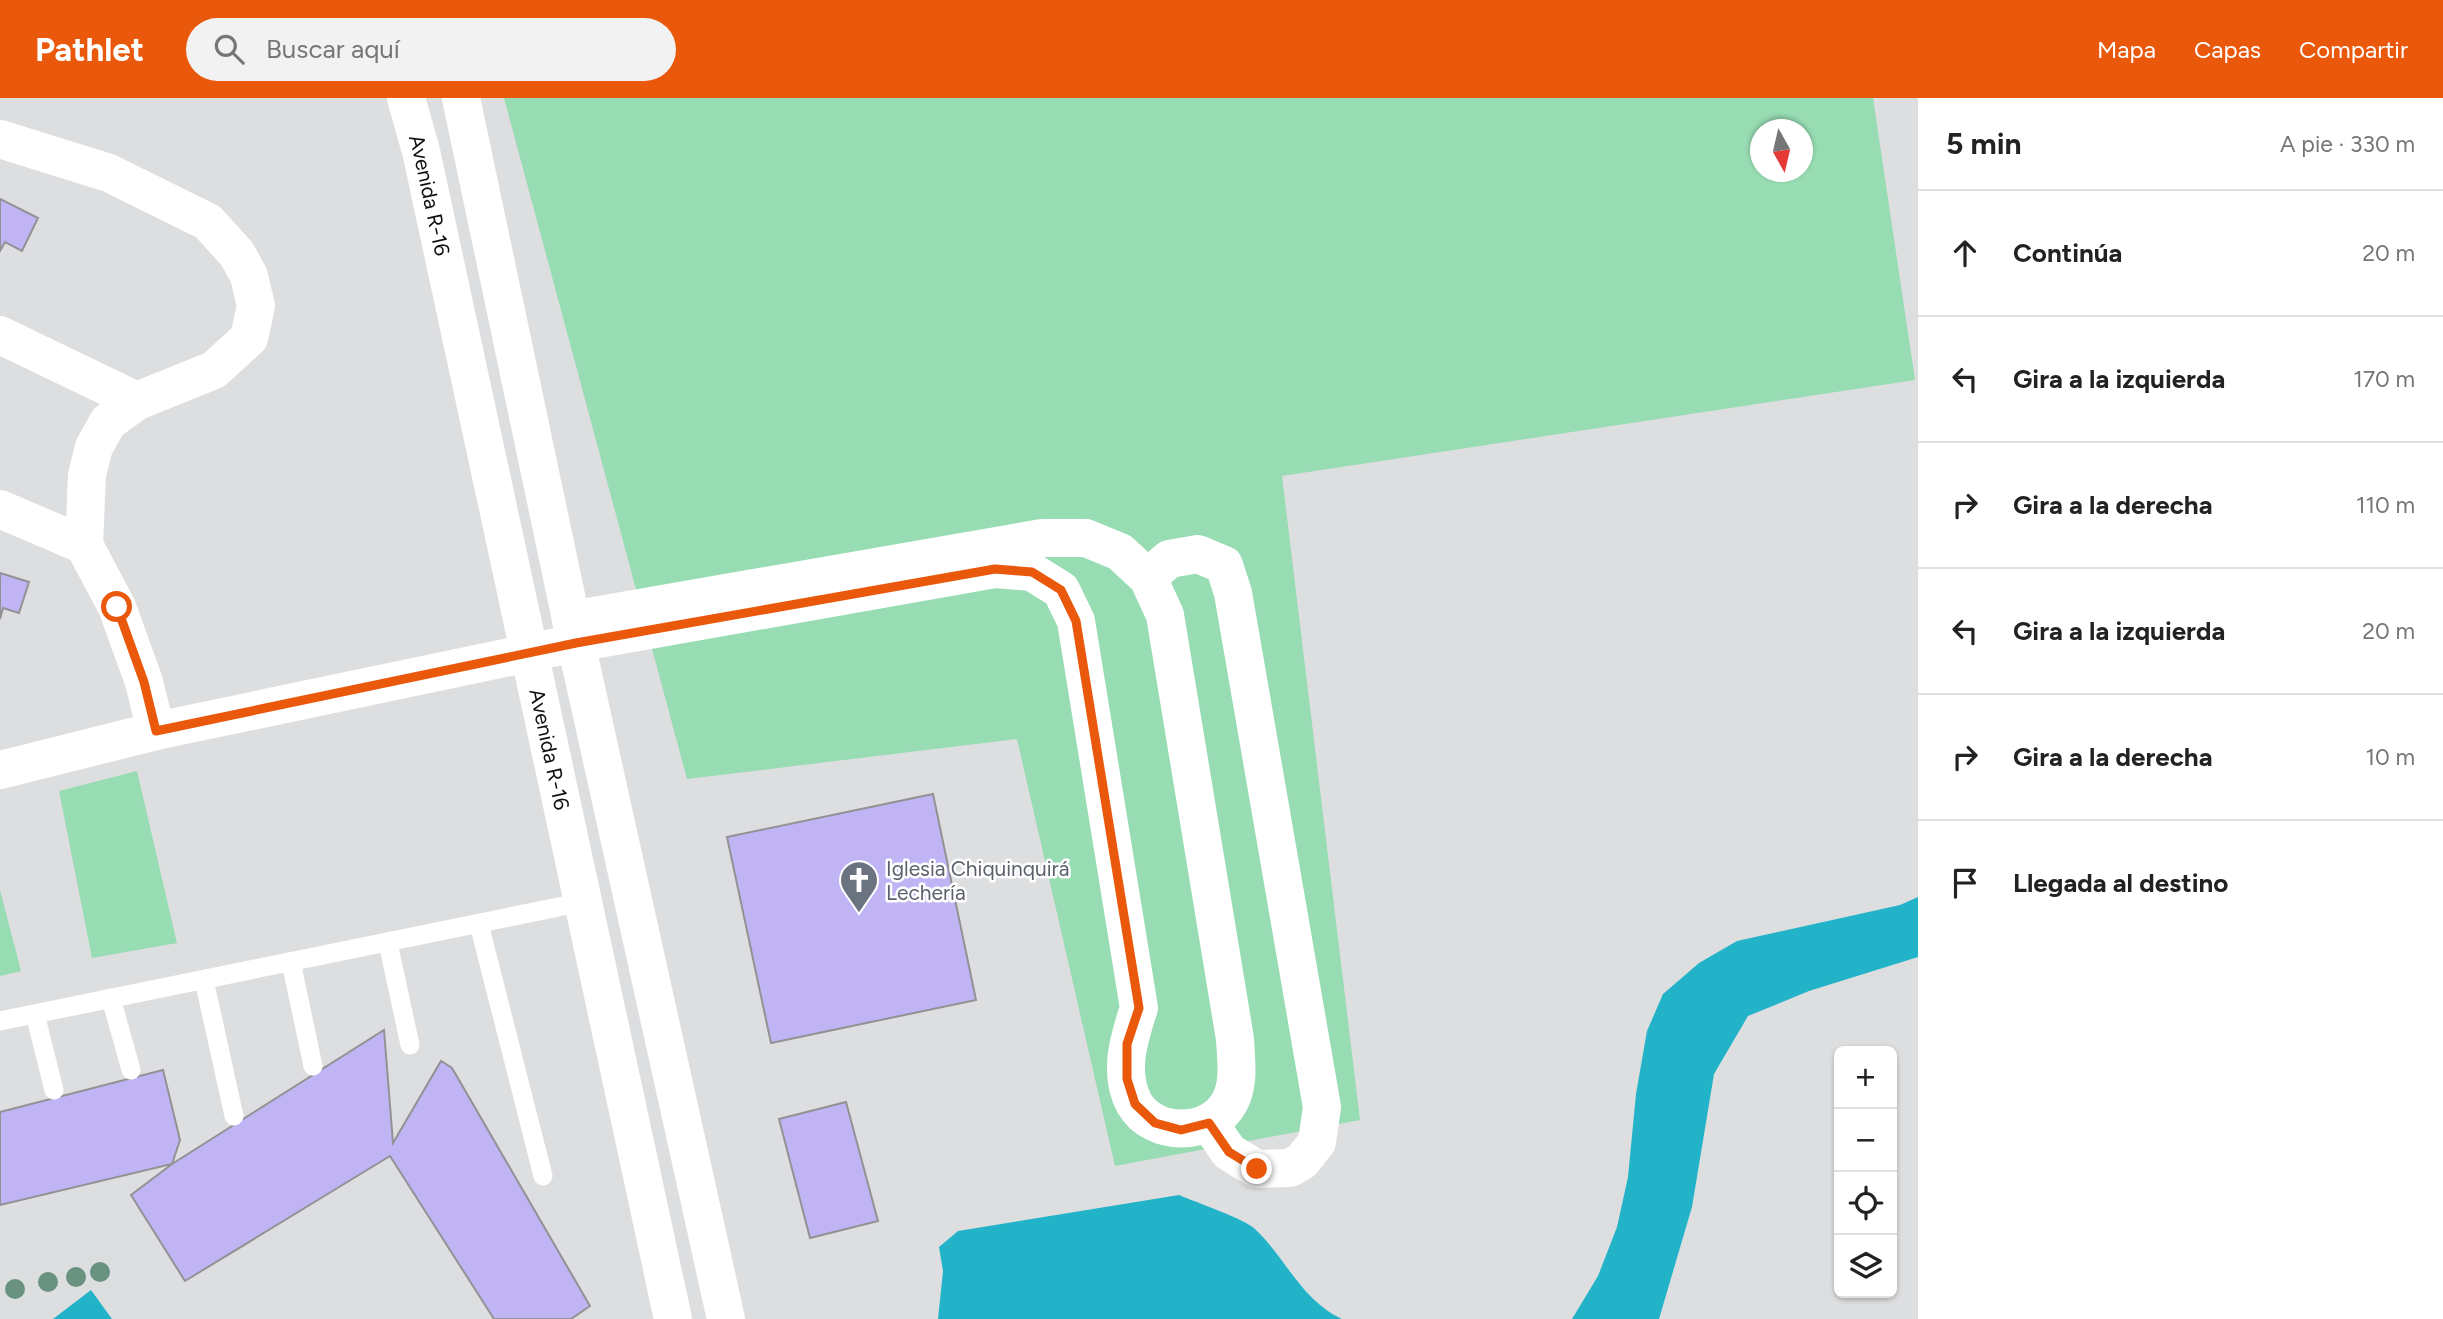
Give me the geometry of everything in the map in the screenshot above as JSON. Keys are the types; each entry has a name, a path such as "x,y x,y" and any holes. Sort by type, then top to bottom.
{"street":[{"name":"Avenida R-16","path":"406,98 421,151 673,1319"},
{"path":"461,98 574,631 726,1319"},
{"path":"0,139 109,173 208,222 237,254 249,276 256,306 249,338 214,370 137,401 108,422 94,447 87,475 84,545 117,607 144,682 156,731"},
{"path":"0,335 137,401"},
{"path":"0,509 84,545"},
{"path":"0,770 156,731 530,653 574,631 1042,538 1086,538 1120,552 1148,578 1165,615 1235,1039 1237,1075 1229,1104 1209,1123 1181,1130 1155,1123 1135,1104 1127,1079 1127,1044 1139,1008 1076,621 1061,590 1032,572 995,569 574,631"},
{"path":"1148,578 1170,559 1198,554 1224,565 1233,593 1322,1107 1317,1142 1302,1161 1290,1168 1257,1169 1229,1152 1209,1123"},
{"path":"581,893 629,873"}],"lane":[{"path":"0,1021 480,924 581,893"},
{"path":"480,924 543,1176"},
{"path":"388,943 410,1045"},
{"path":"291,962 313,1066"},
{"path":"204,980 233,1116"},
{"path":"111,999 131,1070"},
{"path":"35,1014 54,1090"}],"green space":[{"path":"504,98 1873,98 1915,380 1282,476 1360,1120 1115,1166 1017,739 687,779"},
{"path":"137,771 177,943 92,958 59,791"},
{"path":"0,890 21,971 0,976"}],"water":[{"path":"1918,897 1918,957 1809,991 1748,1016 1714,1074 1692,1207 1659,1319 1572,1319 1598,1276 1617,1227 1628,1177 1636,1094 1647,1031 1663,994 1699,963 1737,941 1900,905"},
{"path":"1179,1195 1250,1225 1266,1240 1305,1290 1328,1311 1342,1319 938,1319 943,1271 939,1247 958,1231"},
{"path":"91,1290 112,1319 53,1319"}],"building":[{"path":"0,199 38,218 22,251 5,242 0,251"},
{"path":"0,573 29,582 19,613 3,608 0,619"},
{"path":"933,794 976,1000 771,1043 727,837"},
{"path":"384,1030 393,1143 441,1061 452,1068 590,1306 571,1319 494,1319 390,1156 185,1281 131,1195 172,1164"},
{"path":"163,1070 180,1140 172,1164 0,1205 0,1112"},
{"path":"846,1102 878,1221 810,1238 779,1119"}],"place":[{"name":"Iglesia Chiquinquirá Lechería","path":"859,914"}],"route":[{"path":"117,607 144,682 156,731 576,643 995,569 1032,572 1061,590 1076,621 1139,1008 1127,1044 1127,1079 1135,1104 1155,1123 1181,1130 1209,1123 1229,1152 1257,1169"}]}
